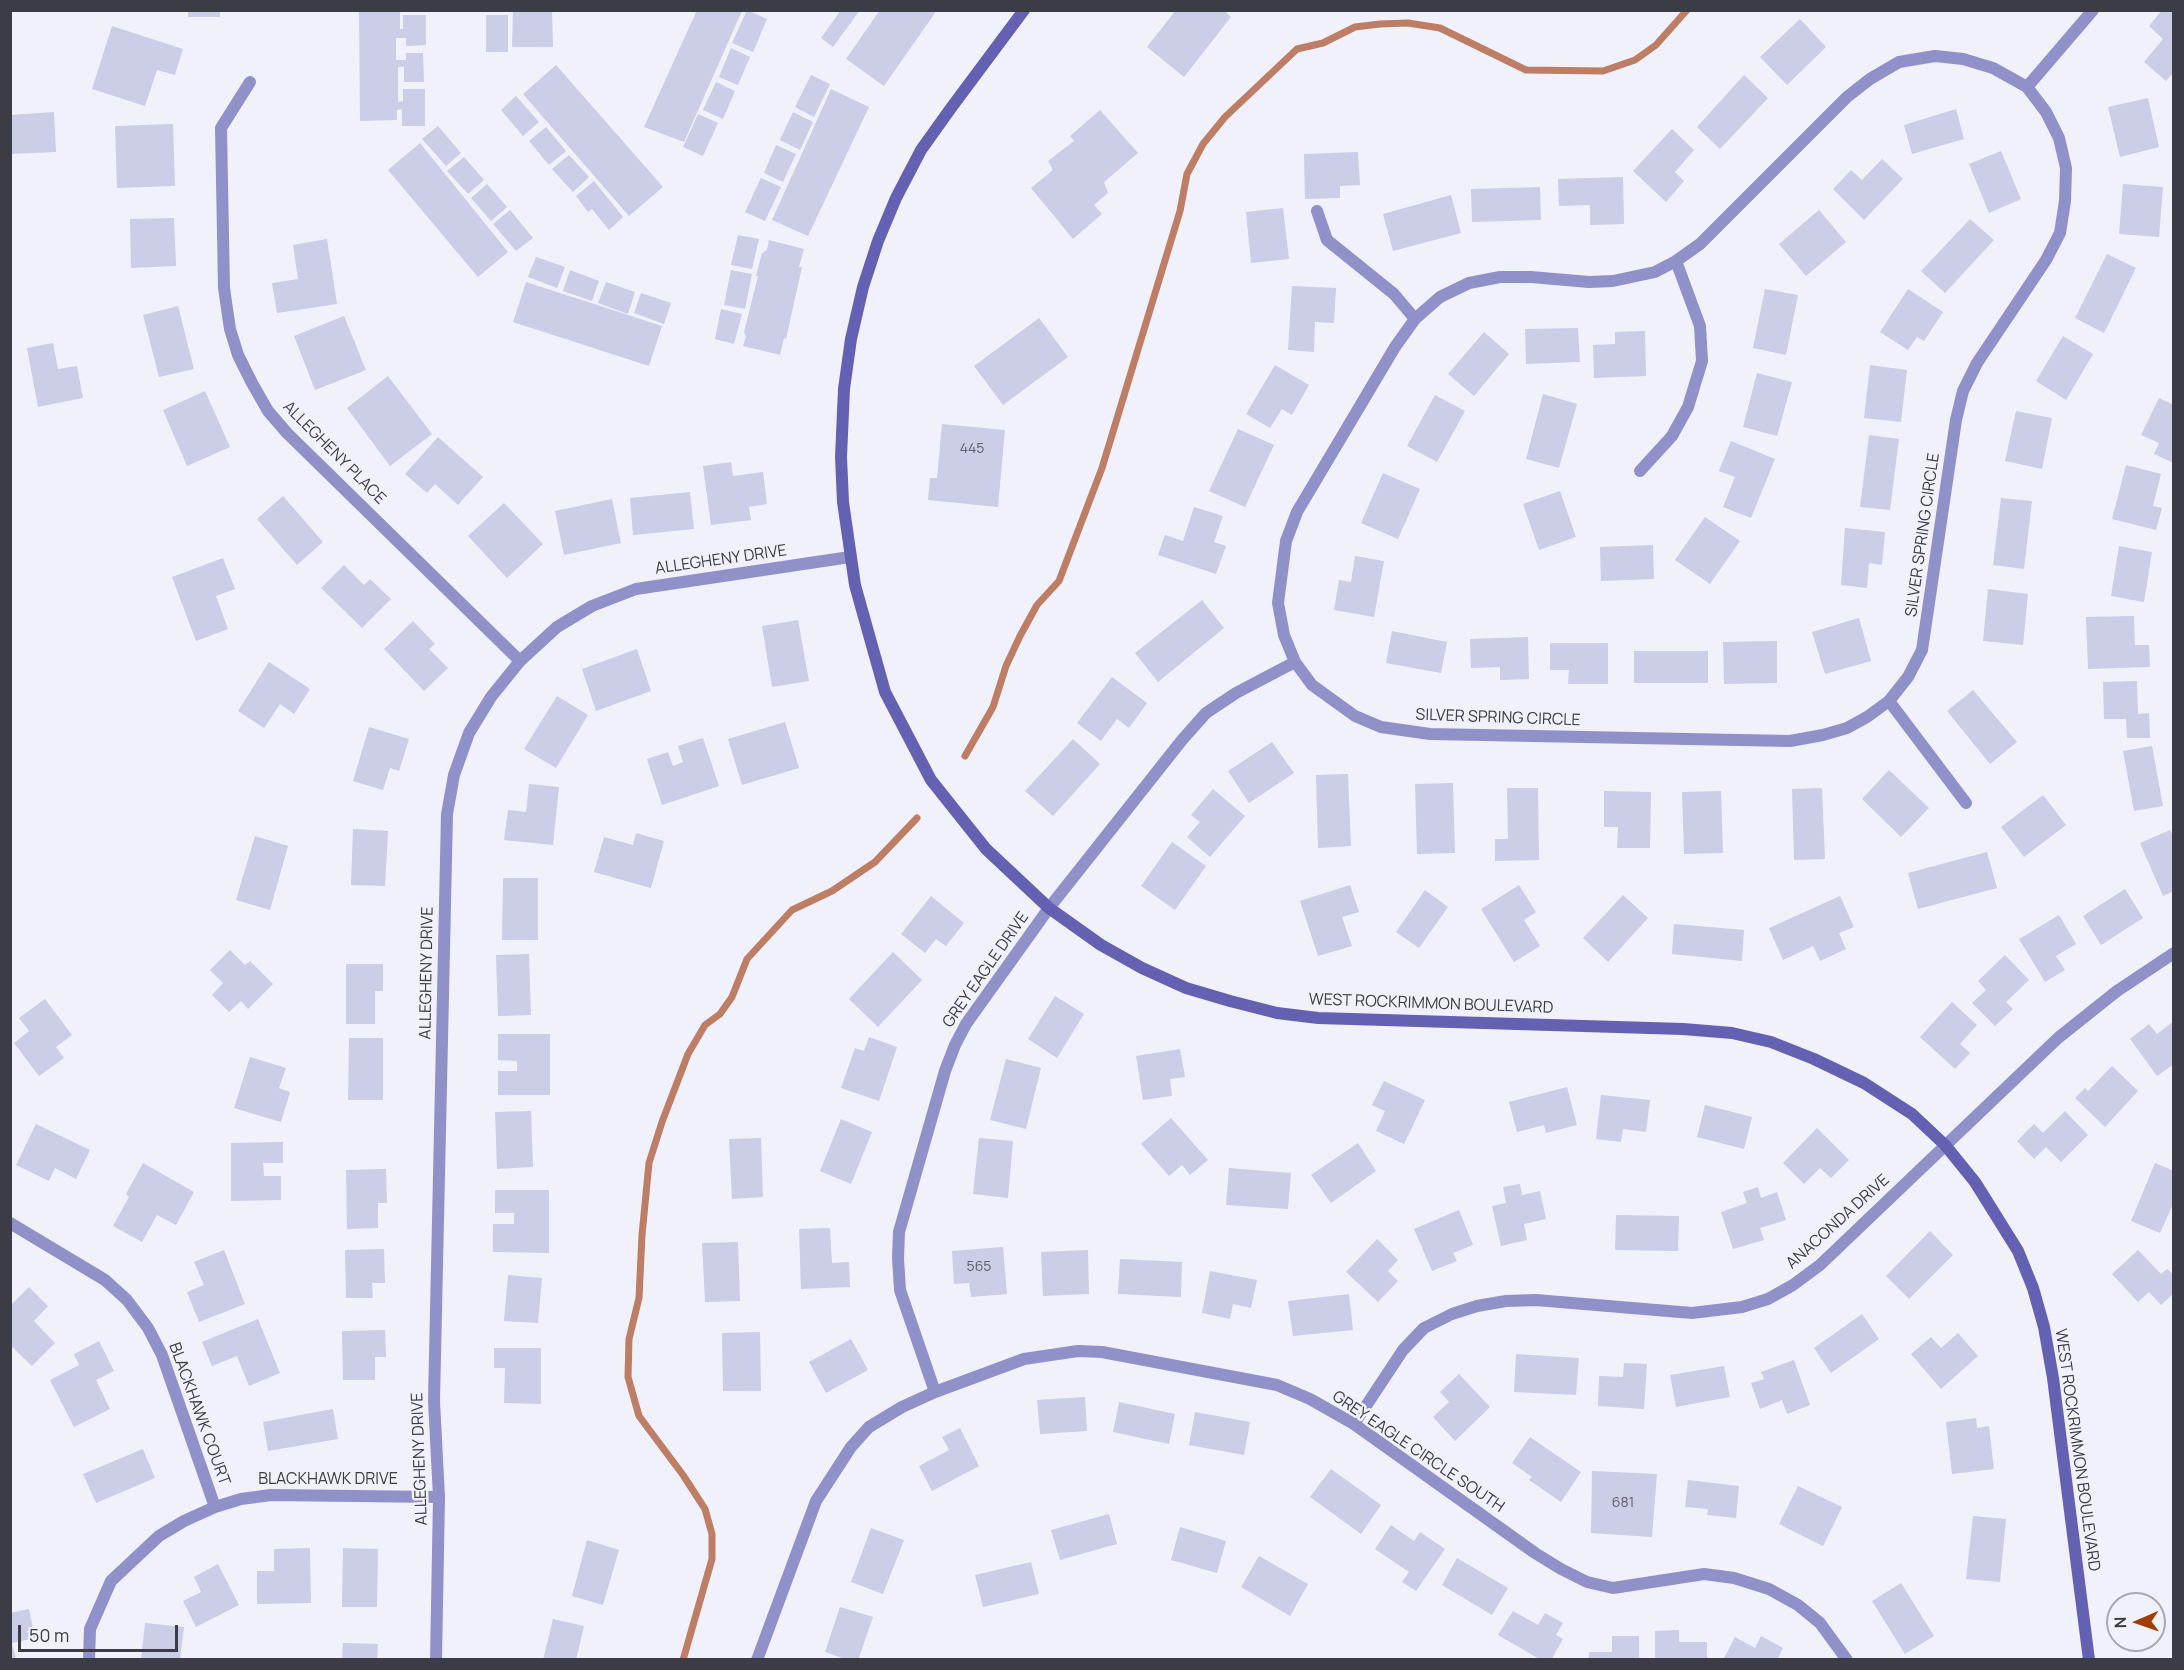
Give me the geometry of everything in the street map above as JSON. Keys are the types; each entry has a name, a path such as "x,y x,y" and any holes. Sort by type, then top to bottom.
{"main road":[{"name":"WEST ROCKRIMMON BOULEVARD","path":"1024,10 921,150 896,198 878,241 851,339 841,420 843,502 850,557 869,641 885,692 926,771 959,818 986,849 1049,908 1101,945 1142,968 1186,988 1277,1013 1318,1018 1683,1029 1732,1033 1771,1042 1814,1059 1864,1083 1912,1114 1945,1145 1975,1182 2018,1251 2033,1288 2053,1378 2089,1659"}],"street":[{"path":"2027,87 2093,10"},
{"name":"SILVER SPRING CIRCLE","path":"1935,56 1963,59 1994,68 2027,87 2046,112 2059,138 2066,168 2066,201 2060,233 2046,260 1977,363 1964,391 1956,420 1922,650 1908,677 1889,700 1867,717 1847,728 1790,741 1430,734 1381,727 1355,716 1312,685 1295,662 1284,635 1278,603 1280,573 1286,541 1297,512 1395,347 1415,319 1440,297 1469,283 1500,277 1589,282 1613,281 1655,272 1676,261 1700,244 1847,97 1870,79 1899,62 1935,56"},
{"name":"ALLEGHENY PLACE","path":"250,82 220,128 224,288 230,328 238,355 268,411 287,433 520,661"},
{"path":"1317,211 1327,240 1394,294 1415,319"},
{"path":"1640,471 1672,436 1683,417 1702,361 1700,326 1676,261"},
{"name":"ALLEGHENY DRIVE","path":"436,1659 439,1497 434,1401 447,814 454,775 469,734 491,697 520,661 557,627 592,606 636,589 850,557"},
{"name":"GREY EAGLE DRIVE","path":"935,1392 900,1290 899,1232 945,1071 966,1024 1049,908 1206,713 1236,693 1295,662"},
{"path":"1889,700 1966,803"},
{"name":"ANACONDA DRIVE","path":"1354,1424 1403,1350 1424,1328 1452,1314 1477,1306 1506,1301 1536,1300 1692,1313 1742,1307 1768,1299 1793,1285 1820,1264 2058,1038 2117,991 2174,953"},
{"name":"BLACKHAWK COURT","path":"10,1223 105,1280 127,1300 141,1319 162,1355 215,1507"},
{"name":"GREY EAGLE CIRCLE SOUTH","path":"757,1659 816,1501 850,1447 869,1427 902,1407 935,1392 1024,1359 1078,1351 1101,1352 1277,1385 1310,1399 1354,1424 1535,1553 1587,1582 1613,1588 1704,1574 1734,1578 1769,1589 1798,1605 1820,1623 1847,1659"},
{"name":"BLACKHAWK DRIVE","path":"89,1659 90,1629 111,1581 159,1536 184,1521 241,1498 271,1495 439,1497"}],"building":[{"path":"188,10 220,10 220,17 188,17"},
{"path":"359,10 400,10 400,29 403,29 403,15 426,15 426,45 406,46 406,38 396,38 396,60 406,60 406,53 423,53 424,82 404,82 404,67 398,67 398,102 403,101 403,89 425,89 425,126 402,126 402,109 397,110 397,120 360,121"},
{"path":"513,10 552,10 553,47 512,47"},
{"path":"697,10 742,11 684,142 644,127"},
{"path":"747,10 767,19 753,52 732,43"},
{"path":"841,10 860,10 833,47 821,38"},
{"path":"880,10 937,10 884,86 846,59"},
{"path":"1176,10 1224,10 1231,17 1184,77 1147,47"},
{"path":"2162,10 2174,10 2174,72 2166,81 2144,62 2163,39 2149,26"},
{"path":"486,15 508,15 508,52 486,52"},
{"path":"1800,19 1826,47 1787,85 1760,57"},
{"path":"112,26 183,49 175,75 157,70 145,106 92,89"},
{"path":"731,48 750,57 738,85 719,77"},
{"path":"556,65 663,187 629,216 523,94"},
{"path":"811,75 830,84 814,117 795,107"},
{"path":"1744,75 1768,98 1720,149 1697,127"},
{"path":"716,82 735,91 723,119 703,110"},
{"path":"831,89 869,107 808,236 772,220"},
{"path":"516,96 539,122 523,136 501,110"},
{"path":"2148,98 2159,147 2120,157 2108,107"},
{"path":"1956,109 1964,139 1912,154 1904,125"},
{"path":"1100,110 1138,153 1104,182 1108,193 1094,205 1102,214 1073,239 1031,188 1053,170 1048,161 1074,141 1070,136"},
{"path":"54,112 56,152 10,154 10,115"},
{"path":"793,112 813,122 800,150 780,140"},
{"path":"698,114 718,123 703,156 683,147"},
{"path":"173,124 175,186 117,188 115,126"},
{"path":"438,126 461,153 446,166 422,139"},
{"path":"546,127 566,151 549,165 529,141"},
{"path":"1672,129 1694,150 1675,172 1684,181 1666,202 1633,171"},
{"path":"420,143 508,252 478,277 388,170"},
{"path":"776,145 796,154 783,182 764,173"},
{"path":"2001,151 2021,199 1989,213 1969,164"},
{"path":"1358,152 1360,185 1340,186 1340,198 1305,199 1304,154"},
{"path":"569,155 589,177 573,192 552,169"},
{"path":"464,157 484,180 468,194 447,171"},
{"path":"1882,159 1903,179 1864,220 1833,189 1851,170 1862,180"},
{"path":"1623,177 1624,224 1590,225 1590,205 1559,206 1558,179"},
{"path":"761,178 781,187 765,221 745,212"},
{"path":"594,181 623,217 609,230 592,209 588,212 576,196"},
{"path":"487,184 507,207 491,221 471,198"},
{"path":"2123,184 2163,187 2159,237 2119,234"},
{"path":"1540,187 1541,220 1472,222 1471,189"},
{"path":"1451,195 1461,233 1393,251 1383,214"},
{"path":"1283,208 1289,259 1251,263 1246,212"},
{"path":"510,210 533,238 516,251 493,224"},
{"path":"1819,210 1846,242 1806,276 1779,244"},
{"path":"174,218 176,266 131,268 130,219"},
{"path":"1970,219 1994,240 1945,293 1921,271"},
{"path":"738,235 759,239 752,269 731,265"},
{"path":"327,239 337,304 277,313 272,283 298,279 293,245"},
{"path":"769,240 804,249 786,339 784,338 780,355 743,346 746,336 744,332 758,276 756,276 762,253 767,250"},
{"path":"2107,254 2136,268 2104,333 2075,318"},
{"path":"536,257 565,267 557,288 528,277"},
{"path":"570,270 599,281 592,301 563,291"},
{"path":"731,270 752,274 745,309 724,305"},
{"path":"526,282 662,326 649,366 513,322"},
{"path":"606,282 635,292 628,314 598,303"},
{"path":"1292,286 1336,288 1334,323 1315,322 1314,352 1288,350"},
{"path":"1765,289 1798,295 1786,355 1753,348"},
{"path":"1908,289 1943,312 1924,341 1917,337 1908,350 1880,332"},
{"path":"641,293 671,303 664,324 634,313"},
{"path":"178,306 194,369 159,377 143,315"},
{"path":"721,309 742,314 734,344 715,339"},
{"path":"344,316 366,370 315,390 294,336"},
{"path":"1039,318 1068,357 1003,405 974,366"},
{"path":"1578,328 1580,362 1526,364 1525,329"},
{"path":"1645,331 1646,376 1594,378 1593,345 1615,344 1615,332"},
{"path":"1484,332 1509,354 1474,396 1448,374"},
{"path":"2063,336 2093,354 2066,400 2036,381"},
{"path":"53,343 58,369 77,366 83,398 38,407 27,348"},
{"path":"1275,365 1309,385 1292,415 1282,409 1270,428 1246,414"},
{"path":"1870,365 1907,370 1901,422 1864,418"},
{"path":"1757,373 1792,382 1777,436 1743,427"},
{"path":"388,376 432,434 390,466 347,408"},
{"path":"205,391 230,447 187,466 163,410"},
{"path":"1543,394 1577,404 1559,468 1526,459"},
{"path":"1435,395 1465,411 1437,462 1407,446"},
{"path":"2159,398 2174,405 2174,463 2154,454 2159,443 2141,435"},
{"path":"2016,411 2052,418 2042,469 2005,461"},
{"path":"942,424 1005,430 998,507 928,500 930,478 937,478"},
{"path":"1238,429 1274,445 1245,507 1209,491"},
{"path":"1869,435 1899,439 1890,510 1860,507"},
{"path":"438,437 483,477 458,505 435,484 427,493 405,474"},
{"path":"1731,441 1775,459 1751,518 1723,507 1735,477 1719,471"},
{"path":"731,462 733,476 763,472 767,504 749,507 751,520 711,525 703,466"},
{"path":"2126,465 2161,474 2153,506 2162,508 2156,530 2112,519"},
{"path":"1383,473 1420,489 1398,539 1361,523"},
{"path":"1560,491 1576,537 1539,550 1523,504"},
{"path":"690,492 694,529 633,535 630,498"},
{"path":"283,496 323,542 297,565 257,519"},
{"path":"2001,498 2032,501 2024,569 1993,565"},
{"path":"612,499 621,543 564,555 555,511"},
{"path":"504,503 543,544 507,578 468,536"},
{"path":"1194,507 1223,516 1214,542 1226,546 1216,574 1158,555 1165,535 1183,541"},
{"path":"1705,517 1740,541 1710,584 1675,560"},
{"path":"1845,528 1885,532 1882,565 1869,563 1867,588 1841,585"},
{"path":"1653,545 1654,579 1601,581 1600,547"},
{"path":"2119,546 2152,552 2144,602 2111,596"},
{"path":"1355,556 1384,561 1374,617 1334,610 1339,580 1351,582"},
{"path":"223,558 235,589 216,596 228,629 196,641 172,577"},
{"path":"344,565 364,585 370,579 391,599 362,628 321,588"},
{"path":"1988,589 2028,594 2023,645 1983,641"},
{"path":"1202,600 1224,628 1158,682 1135,653"},
{"path":"2134,616 2135,645 2149,645 2150,667 2088,669 2086,617"},
{"path":"1859,618 1871,661 1825,674 1812,632"},
{"path":"798,620 809,681 772,687 762,626"},
{"path":"413,621 435,644 429,649 448,668 424,691 384,649"},
{"path":"1392,631 1447,642 1441,673 1386,663"},
{"path":"1528,637 1529,679 1500,680 1500,667 1471,668 1470,639"},
{"path":"1777,641 1777,683 1724,684 1723,642"},
{"path":"1550,643 1608,643 1608,684 1568,684 1569,670 1550,670"},
{"path":"637,649 651,691 596,711 582,669"},
{"path":"1634,651 1708,651 1708,683 1634,683"},
{"path":"269,662 310,689 294,714 280,704 264,728 238,711"},
{"path":"1112,677 1147,703 1129,728 1117,719 1101,741 1077,723"},
{"path":"2137,681 2138,714 2149,713 2150,738 2127,738 2126,719 2104,719 2103,682"},
{"path":"1973,690 2017,742 1990,764 1947,711"},
{"path":"557,696 588,715 556,768 524,749"},
{"path":"785,722 799,768 742,785 728,739"},
{"path":"369,727 409,739 399,771 390,768 383,790 353,781"},
{"path":"703,738 719,786 662,805 647,759 668,752 673,766 683,762 678,746"},
{"path":"1073,739 1100,764 1053,816 1025,791"},
{"path":"1272,742 1294,773 1249,803 1228,771"},
{"path":"2152,746 2163,806 2134,811 2123,751"},
{"path":"1889,770 1929,808 1901,837 1862,799"},
{"path":"1348,774 1351,846 1318,848 1316,775"},
{"path":"1453,783 1455,853 1417,854 1415,784"},
{"path":"529,784 559,787 553,845 504,840 508,810 526,812"},
{"path":"1507,788 1538,788 1539,860 1495,861 1495,839 1508,839"},
{"path":"1822,788 1825,859 1794,860 1792,789"},
{"path":"1213,789 1245,816 1210,857 1187,837 1200,822 1191,815"},
{"path":"1604,791 1651,792 1650,848 1617,848 1618,827 1604,827"},
{"path":"1721,791 1723,853 1684,854 1682,792"},
{"path":"2043,795 2066,825 2024,857 2001,827"},
{"path":"353,829 388,831 385,886 351,885"},
{"path":"2170,830 2174,837 2174,891 2163,896 2140,843"},
{"path":"636,833 664,841 651,888 594,872 604,837 633,845"},
{"path":"255,836 288,846 270,910 236,900"},
{"path":"1172,842 1206,866 1175,910 1141,886"},
{"path":"1987,852 1997,888 1918,909 1908,873"},
{"path":"503,878 538,878 538,940 502,940"},
{"path":"1350,885 1359,912 1342,917 1352,946 1318,956 1300,901"},
{"path":"1519,885 1536,912 1524,920 1540,946 1514,962 1481,909"},
{"path":"2125,889 2143,918 2101,945 2083,916"},
{"path":"1425,890 1448,907 1419,948 1396,932"},
{"path":"1623,895 1648,918 1608,962 1583,938"},
{"path":"931,896 964,923 946,946 936,939 925,953 901,934"},
{"path":"1840,896 1854,927 1839,933 1846,949 1820,961 1813,946 1783,960 1769,928"},
{"path":"2059,915 2076,944 2056,956 2065,970 2045,982 2019,939"},
{"path":"1674,924 1744,930 1742,961 1672,954"},
{"path":"230,950 245,965 250,961 273,984 248,1009 241,1001 229,1012 212,995 223,983 210,970"},
{"path":"893,952 922,980 878,1027 849,999"},
{"path":"529,954 531,1015 498,1016 496,955"},
{"path":"2005,955 2029,980 2006,1002 2013,1009 1995,1026 1972,1003 1986,990 1978,981"},
{"path":"346,964 383,964 383,991 375,991 375,1024 346,1024"},
{"path":"1055,996 1084,1014 1057,1058 1028,1039"},
{"path":"45,999 72,1035 56,1047 64,1058 39,1076 14,1043 29,1031 19,1018"},
{"path":"1952,1002 1977,1025 1960,1044 1970,1053 1955,1069 1920,1037"},
{"path":"2174,1021 2174,1064 2157,1076 2130,1039 2149,1024 2157,1034"},
{"path":"498,1034 550,1034 550,1095 498,1095 498,1071 517,1071 517,1061 498,1060"},
{"path":"869,1037 897,1047 879,1101 841,1088 855,1048 864,1051"},
{"path":"349,1038 383,1038 383,1100 348,1100"},
{"path":"1180,1049 1185,1077 1170,1079 1172,1096 1143,1100 1136,1056"},
{"path":"250,1057 286,1068 279,1088 290,1092 281,1122 234,1108"},
{"path":"1006,1059 1041,1068 1026,1129 990,1120"},
{"path":"2112,1066 2138,1091 2105,1127 2075,1098 2085,1088 2088,1091"},
{"path":"1384,1081 1425,1100 1404,1144 1376,1131 1385,1111 1372,1105"},
{"path":"1567,1087 1577,1125 1546,1133 1544,1125 1517,1132 1509,1102"},
{"path":"1601,1095 1650,1100 1646,1132 1623,1129 1621,1142 1596,1139"},
{"path":"1705,1105 1752,1117 1744,1149 1697,1137"},
{"path":"531,1111 533,1167 497,1169 495,1112"},
{"path":"2065,1111 2088,1135 2061,1162 2046,1147 2034,1159 2017,1141 2034,1124 2043,1133"},
{"path":"1171,1118 1208,1160 1190,1175 1182,1165 1169,1176 1141,1144"},
{"path":"841,1119 872,1132 851,1184 820,1171"},
{"path":"36,1124 90,1150 76,1179 55,1168 49,1181 16,1165"},
{"path":"1817,1128 1849,1160 1831,1178 1820,1168 1804,1184 1783,1163"},
{"path":"761,1138 763,1197 732,1199 729,1139"},
{"path":"979,1138 1013,1141 1008,1198 973,1194"},
{"path":"283,1142 283,1163 263,1163 264,1176 281,1176 281,1200 231,1201 231,1143"},
{"path":"1358,1143 1376,1171 1331,1203 1311,1175"},
{"path":"143,1163 194,1192 176,1225 157,1215 142,1242 113,1226 129,1197 126,1194"},
{"path":"2155,1163 2174,1171 2174,1202 2160,1233 2131,1221"},
{"path":"1229,1168 1291,1173 1288,1209 1226,1205"},
{"path":"386,1169 387,1203 378,1203 378,1228 347,1229 346,1170"},
{"path":"1520,1184 1522,1195 1540,1191 1546,1219 1524,1224 1527,1240 1501,1246 1492,1206 1506,1203 1503,1187"},
{"path":"1758,1187 1761,1198 1777,1192 1786,1220 1760,1228 1764,1240 1733,1249 1721,1212 1747,1203 1743,1192"},
{"path":"495,1190 549,1190 549,1253 493,1252 493,1224 514,1224 514,1213 495,1213"},
{"path":"1459,1210 1473,1245 1453,1253 1457,1261 1432,1271 1414,1229"},
{"path":"1616,1215 1679,1216 1678,1251 1615,1250"},
{"path":"830,1228 832,1263 849,1262 850,1287 801,1289 799,1229"},
{"path":"1930,1231 1953,1255 1909,1299 1886,1276"},
{"path":"1377,1239 1398,1260 1388,1271 1398,1281 1378,1302 1346,1272"},
{"path":"738,1242 740,1301 705,1302 702,1243"},
{"path":"1003,1247 1007,1294 971,1297 969,1283 954,1284 952,1251"},
{"path":"384,1249 385,1283 372,1283 373,1298 346,1298 345,1250"},
{"path":"224,1250 245,1304 199,1322 187,1292 204,1285 194,1262"},
{"path":"1088,1250 1089,1294 1043,1296 1041,1252"},
{"path":"2138,1250 2161,1274 2167,1269 2174,1275 2174,1293 2161,1305 2149,1292 2138,1302 2112,1274"},
{"path":"1120,1259 1182,1262 1181,1297 1118,1294"},
{"path":"1210,1271 1257,1280 1251,1308 1233,1304 1230,1319 1202,1313"},
{"path":"508,1275 542,1278 538,1323 504,1321"},
{"path":"29,1287 48,1306 34,1321 55,1343 32,1366 10,1345 10,1306"},
{"path":"1349,1294 1353,1330 1293,1336 1288,1301"},
{"path":"1862,1314 1879,1339 1831,1373 1814,1348"},
{"path":"258,1319 280,1373 249,1386 237,1356 212,1366 202,1342"},
{"path":"385,1330 386,1357 375,1357 375,1380 343,1380 342,1331"},
{"path":"760,1332 761,1391 723,1391 722,1333"},
{"path":"1958,1333 1978,1356 1941,1389 1911,1354 1931,1337 1941,1348"},
{"path":"851,1339 868,1370 826,1393 809,1362"},
{"path":"99,1341 114,1371 96,1380 110,1409 74,1427 50,1380 79,1365 74,1354"},
{"path":"494,1348 541,1348 541,1404 504,1403 505,1368 494,1368"},
{"path":"1516,1354 1579,1358 1576,1395 1514,1392"},
{"path":"1794,1360 1810,1405 1787,1414 1782,1400 1760,1409 1751,1383 1764,1379 1761,1372"},
{"path":"1624,1363 1647,1364 1644,1409 1598,1406 1599,1376 1623,1377"},
{"path":"1724,1366 1730,1397 1676,1407 1670,1375"},
{"path":"1459,1374 1490,1407 1455,1441 1433,1417 1449,1402 1440,1392"},
{"path":"1085,1397 1087,1431 1040,1434 1037,1400"},
{"path":"1119,1402 1175,1414 1169,1444 1113,1432"},
{"path":"333,1409 338,1439 268,1451 263,1422"},
{"path":"1195,1412 1250,1422 1244,1455 1189,1445"},
{"path":"1976,1418 1977,1428 1989,1426 1994,1469 1952,1474 1946,1422"},
{"path":"960,1428 979,1466 932,1491 919,1466 949,1450 942,1437"},
{"path":"1530,1437 1581,1472 1561,1502 1529,1480 1532,1477 1512,1463"},
{"path":"143,1449 155,1478 96,1503 83,1474"},
{"path":"1331,1469 1381,1505 1361,1534 1310,1497"},
{"path":"1592,1471 1657,1474 1652,1537 1591,1533"},
{"path":"1688,1480 1739,1486 1736,1518 1707,1515 1708,1509 1685,1507"},
{"path":"1798,1486 1842,1507 1823,1546 1779,1524"},
{"path":"1109,1514 1117,1544 1060,1560 1051,1530"},
{"path":"1973,1516 2006,1519 2000,1582 1966,1579"},
{"path":"1391,1525 1414,1541 1420,1532 1445,1549 1416,1591 1402,1582 1409,1572 1375,1549"},
{"path":"1180,1527 1226,1541 1217,1573 1171,1560"},
{"path":"871,1528 904,1540 883,1594 851,1582"},
{"path":"587,1540 619,1550 603,1605 572,1596"},
{"path":"310,1548 311,1603 257,1604 257,1571 274,1571 274,1549"},
{"path":"343,1548 378,1549 377,1607 342,1607"},
{"path":"1259,1556 1308,1584 1290,1616 1241,1587"},
{"path":"1457,1558 1508,1588 1492,1615 1442,1585"},
{"path":"1031,1562 1039,1594 983,1607 975,1575"},
{"path":"218,1564 239,1605 196,1627 183,1601 201,1592 194,1577"},
{"path":"1901,1583 1934,1636 1905,1654 1872,1601"},
{"path":"840,1607 873,1617 858,1660 848,1660 825,1652"},
{"path":"29,1609 35,1638 12,1643 16,1659 10,1660 10,1613"},
{"path":"1513,1611 1538,1625 1545,1613 1563,1623 1556,1635 1563,1639 1551,1660 1541,1660 1498,1635"},
{"path":"553,1619 584,1626 576,1660 543,1660"},
{"path":"145,1623 184,1627 180,1660 141,1660"},
{"path":"1679,1630 1679,1642 1707,1642 1707,1660 1655,1660 1655,1631"},
{"path":"1612,1636 1639,1636 1639,1660 1589,1660 1589,1652 1612,1652"},
{"path":"1761,1636 1783,1648 1777,1660 1723,1660 1735,1637 1755,1648"},
{"path":"343,1643 378,1644 377,1660 342,1660"}],"waterway":[{"path":"965,756 993,707 1006,666 1020,636 1037,605 1059,581 1102,468 1180,211 1187,174 1203,144 1225,117 1297,49 1323,43 1355,27 1408,23 1440,28 1526,70 1603,71 1635,60 1656,45 1687,10"},
{"path":"683,1660 712,1559 712,1534 705,1509 639,1416 628,1377 629,1339 639,1298 649,1163 688,1054 705,1025 720,1014 732,997 747,959 792,910 832,891 875,862 917,818"}]}
